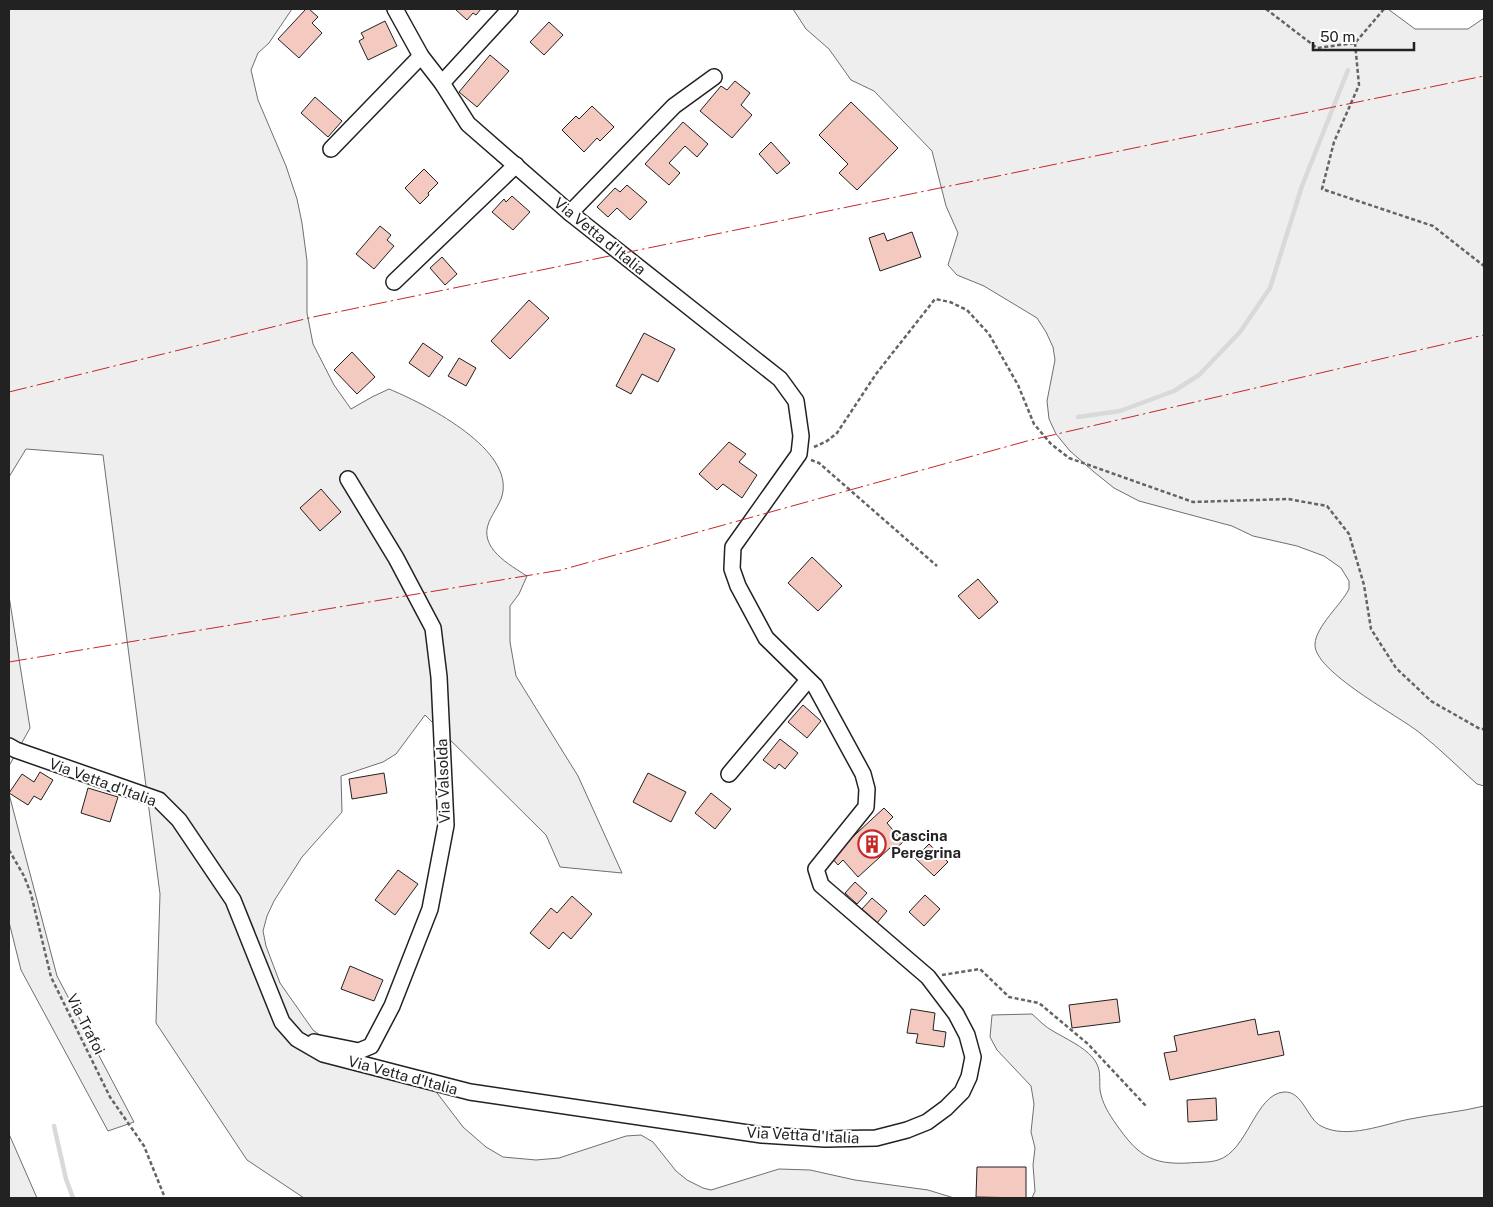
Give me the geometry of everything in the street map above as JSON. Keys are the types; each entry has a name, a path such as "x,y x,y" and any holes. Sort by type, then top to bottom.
{"street":[{"name":"Via Vetta d'Italia","path":"9,746 160,800 179,820 233,900 282,1022 297,1039 322,1054 470,1092 762,1135 825,1139 876,1138 907,1130 927,1122 946,1108 962,1092 969,1077 973,1057 967,1035 956,1014 928,977 821,885 816,869 866,807 867,789 863,774 815,686 766,638 738,586 732,569 733,547 799,454 801,436 796,402 780,379 570,213 468,124 442,82 421,56 395,9"},
{"path":"442,82 510,9"},
{"path":"331,149 421,56"},
{"path":"570,213 674,106 714,77"},
{"path":"394,282 516,165"},
{"name":"Via Valsolda","path":"297,1039 359,1051 371,1046 392,1006 430,909 446,825 439,677 433,628 396,558 348,479"},
{"path":"729,774 808,680"}],"path":[{"path":"1266,9 1316,48 1355,43 1384,9"},
{"path":"1355,43 1359,85 1334,142 1322,189 1433,226 1484,266"},
{"path":"799,454 827,441 837,433 876,374 935,299 950,302 967,310 989,334 1018,385 1034,424 1051,444 1069,458 1192,502 1288,499 1327,506 1350,534 1364,585 1371,629 1396,668 1431,701 1480,729 1484,729"},
{"path":"799,454 819,463 937,566"},
{"name":"Via Trafoi","path":"9,850 32,894 51,977 110,1097 144,1146 165,1198"},
{"path":"928,977 980,969 1008,997 1039,1003 1088,1044 1146,1106"}],"shaded area":[{"path":"9,9 292,9 269,43 258,53 251,70 258,100 286,166 297,199 307,261 307,313 313,344 334,385 351,409 389,389 422,405 461,428 479,443 492,458 501,474 503,491 489,522 488,540 497,555 527,576 519,594 510,606 510,642 516,676 578,776 622,873 560,867 546,835 425,715 396,754 383,762 341,776 342,812 302,857 274,901 267,916 263,931 266,946 280,983 313,1030 329,1042 428,1081 463,1127 486,1147 503,1157 536,1160 559,1158 626,1136 641,1135 653,1142 676,1171 687,1180 711,1190 779,1169 810,1170 855,1180 928,1190 954,1198 304,1198 247,1160 156,1023 160,894 103,455 26,449 9,477"},
{"path":"793,9 1388,9 1415,29 1468,29 1484,18 1484,786 1477,784 1420,733 1342,680 1318,655 1315,644 1316,637 1349,589 1349,581 1341,568 1324,556 1297,546 1253,536 1232,526 1139,501 1114,488 1070,451 1056,434 1049,419 1047,401 1055,360 1053,347 1046,332 1037,318 984,286 957,275 948,265 958,233 946,206 932,151 874,91 851,80 829,49 806,29"},
{"path":"9,596 30,728 9,766"},
{"path":"9,794 57,976 134,1122 108,1131 21,970 9,922"},
{"path":"1032,1014 1047,1028 1079,1046 1093,1058 1099,1070 1101,1095 1108,1112 1131,1143 1146,1156 1164,1162 1175,1163 1218,1160 1228,1155 1237,1146 1266,1102 1274,1095 1284,1092 1296,1096 1312,1118 1321,1126 1342,1132 1366,1130 1410,1119 1484,1106 1484,1198 1032,1198 1035,1191 1033,1165 1035,1148 1031,1132 1034,1104 1031,1086 997,1050 990,1037 992,1015"},
{"path":"9,1134 37,1198 9,1198"}],"building":[{"path":"306,9 309,9 318,17 312,23 322,33 299,58 278,39"},
{"path":"455,9 481,9 476,15 473,13 467,20"},
{"path":"385,21 397,46 368,60 359,41 364,38 361,33"},
{"path":"549,22 563,35 544,55 530,42"},
{"path":"490,55 509,71 477,107 459,92"},
{"path":"735,81 750,93 741,105 752,115 732,138 700,111 721,86 727,90"},
{"path":"315,97 342,121 328,137 301,113"},
{"path":"851,102 898,148 857,190 839,173 848,164 819,135"},
{"path":"592,106 614,127 600,141 597,138 584,152 562,130 576,116 579,119"},
{"path":"683,122 708,144 697,157 685,146 669,163 680,173 669,185 645,164"},
{"path":"771,142 790,163 777,174 759,154"},
{"path":"424,169 438,183 420,204 405,188"},
{"path":"627,185 647,202 630,220 617,208 608,217 597,207 615,188 620,192"},
{"path":"512,196 530,212 513,230 492,212 504,199 506,202"},
{"path":"380,226 391,235 387,240 394,246 374,269 356,254"},
{"path":"912,232 921,257 880,271 869,238 884,233 887,241"},
{"path":"442,257 457,274 445,285 430,268"},
{"path":"529,300 549,318 510,359 491,341"},
{"path":"644,333 675,349 658,382 642,374 631,394 616,386"},
{"path":"423,343 443,357 429,377 409,363"},
{"path":"352,352 375,377 357,394 334,370"},
{"path":"459,358 476,368 466,386 448,376"},
{"path":"729,442 746,454 739,462 757,475 742,498 723,484 717,490 699,474"},
{"path":"321,489 341,512 320,531 300,508"},
{"path":"812,557 842,586 818,611 788,583"},
{"path":"978,579 998,602 979,619 958,596"},
{"path":"803,705 821,721 807,738 788,722"},
{"path":"780,739 798,753 785,769 779,764 775,769 763,760"},
{"path":"40,772 53,780 41,800 34,796 28,805 9,793 22,774 34,782"},
{"path":"384,773 387,793 352,799 349,779"},
{"path":"648,773 686,792 671,822 633,802"},
{"path":"88,788 118,797 110,822 81,813"},
{"path":"711,793 731,809 715,829 695,813"},
{"name":"Cascina Peregrina","path":"884,808 893,817 887,823 903,842 894,850 891,847 858,877 843,860 838,865 831,857"},
{"path":"929,844 948,862 934,876 915,858"},
{"path":"398,870 418,884 395,915 375,900"},
{"path":"855,882 867,893 857,904 845,893"},
{"path":"925,895 940,909 924,926 909,912"},
{"path":"572,896 592,914 571,939 563,932 549,949 530,933 551,908 557,913"},
{"path":"872,898 887,911 877,923 862,909"},
{"path":"350,966 383,980 374,1001 341,989"},
{"path":"1117,999 1120,1022 1072,1028 1069,1005"},
{"path":"911,1009 935,1013 933,1030 946,1032 944,1047 916,1043 918,1034 907,1033"},
{"path":"1255,1019 1258,1035 1279,1031 1284,1055 1170,1080 1164,1053 1177,1051 1174,1036"},
{"path":"1216,1098 1217,1120 1188,1122 1187,1100"},
{"path":"977,1167 1026,1167 1026,1198 976,1197"}],"waterway":[{"path":"1078,417 1120,411 1174,391 1199,375 1240,332 1270,288 1302,186 1348,70"},
{"path":"54,1126 66,1179 73,1198"}],"power":[{"path":"9,392 313,317 1484,76"},
{"path":"9,662 561,570 1027,441 1484,335"}],"place":[{"name":"Cascina Peregrina","path":"872,844"}]}
